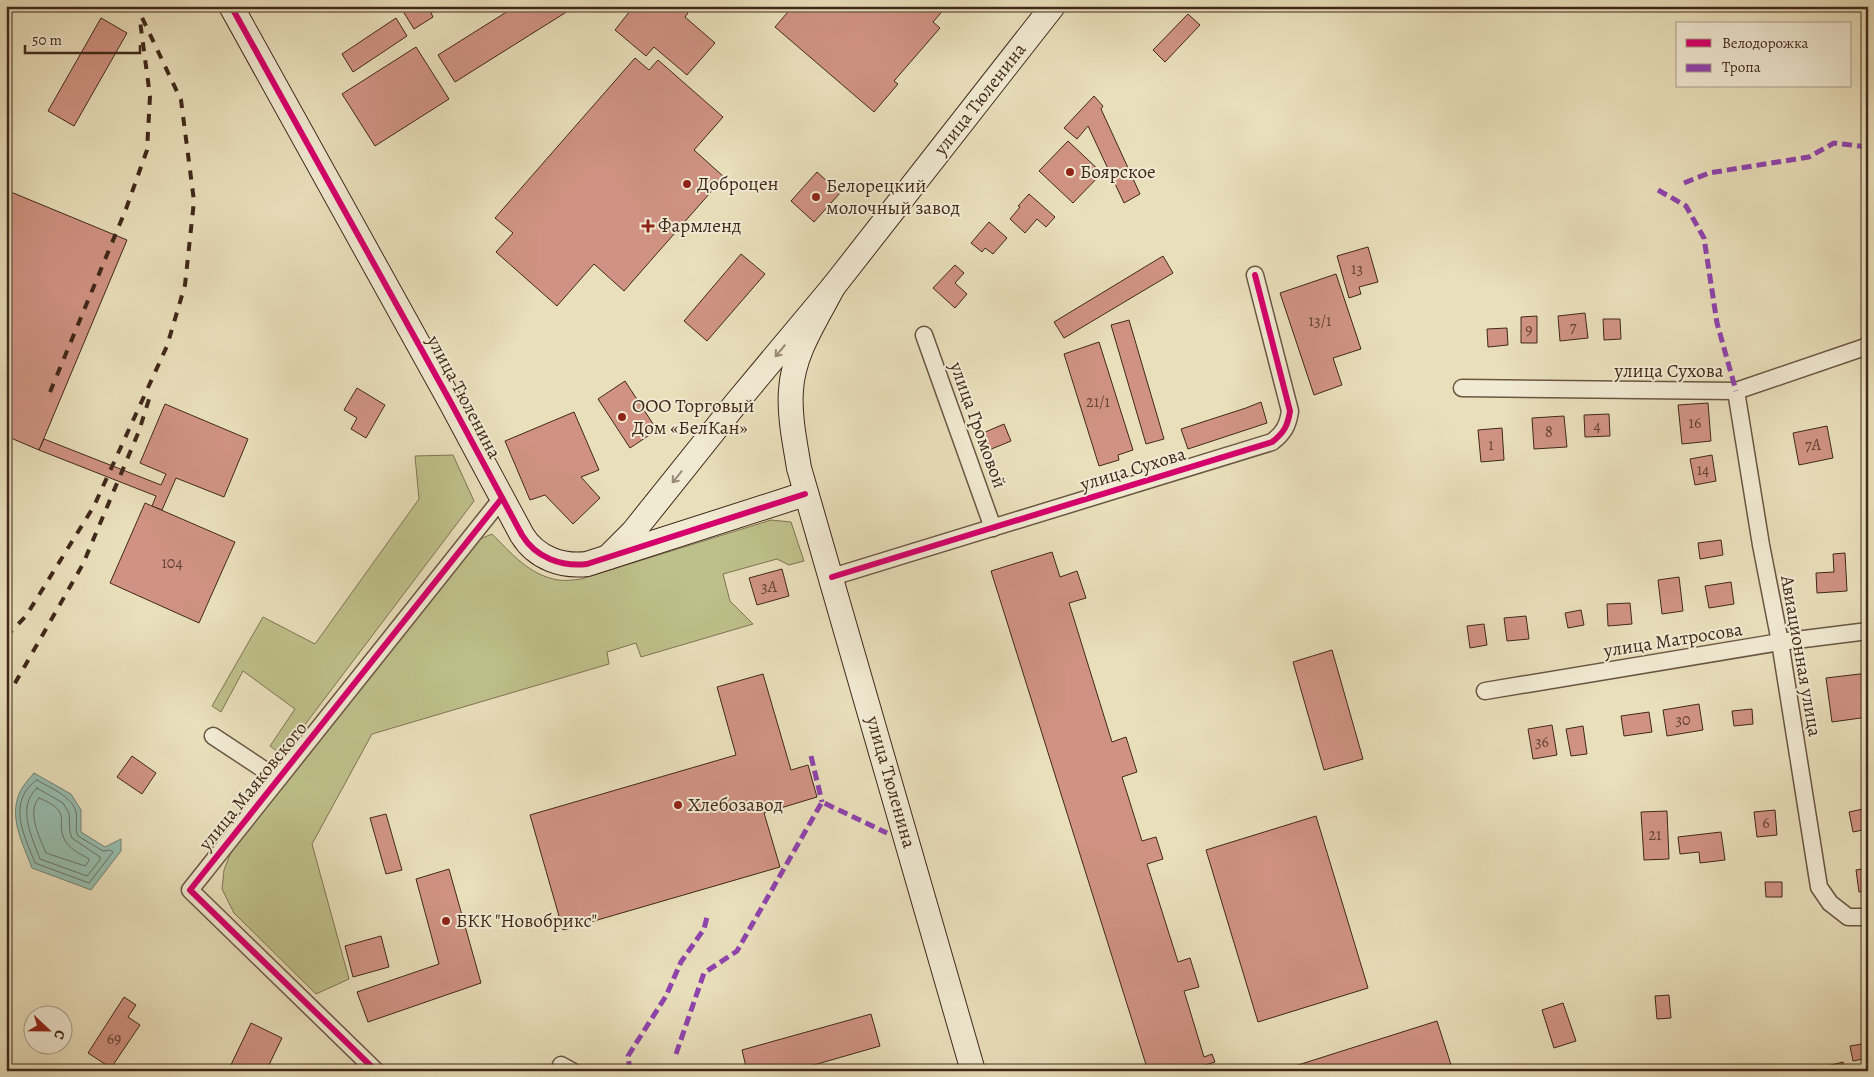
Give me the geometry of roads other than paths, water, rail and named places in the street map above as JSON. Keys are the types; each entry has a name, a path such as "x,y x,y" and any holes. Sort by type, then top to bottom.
{"street":[{"name":"улица Тюленина","path":"231,6 526,542 542,555 568,564 588,564 805,494"},
{"name":"улица Тюленина","path":"605,560 633,532 737,402 833,287 1052,6"},
{"name":"улица Сухова","path":"832,577 1272,442 1282,434 1288,423 1290,411 1255,276"},
{"name":"улица Тюленина","path":"833,287 804,342 795,365 791,392 799,468 974,1071"},
{"name":"улица Громовой","path":"924,335 993,528"},
{"name":"улица Сухова","path":"1462,388 1736,391 1868,346"},
{"path":"737,402 756,390 770,386 791,392"},
{"name":"Авиационная улица","path":"1736,391 1761,545 1780,642 1820,888 1830,904 1848,917 1868,917"},
{"name":"улица Маяковского","path":"376,1071 190,890 502,498"},
{"name":"улица Матросова","path":"1485,691 1780,642 1868,631"},
{"path":"213,736 278,779"}],"water":[{"path":"34,773 71,794 81,810 81,832 105,847 121,839 121,851 91,890 32,868 18,830 16,811 20,792 24,784"}],"railway":[{"path":"6,637 26,616 94,506 167,346 185,285 194,201 181,100 138,9"},
{"path":"50,392 126,209 147,150 150,96 140,21"},
{"path":"6,699 83,564 139,431 150,396"}],"place":[{"name":"Боярское","path":"1070,172"},
{"name":"Доброцен","path":"687,184"},
{"name":"Белорецкий молочный завод","path":"816,197"},
{"name":"Фармленд","path":"648,226"},
{"name":"ООО Торговый Дом «БелКан»","path":"622,417"},
{"name":"Хлебозавод","path":"678,805"},
{"name":"БКК \"Новобрикс\"","path":"446,921"}]}
